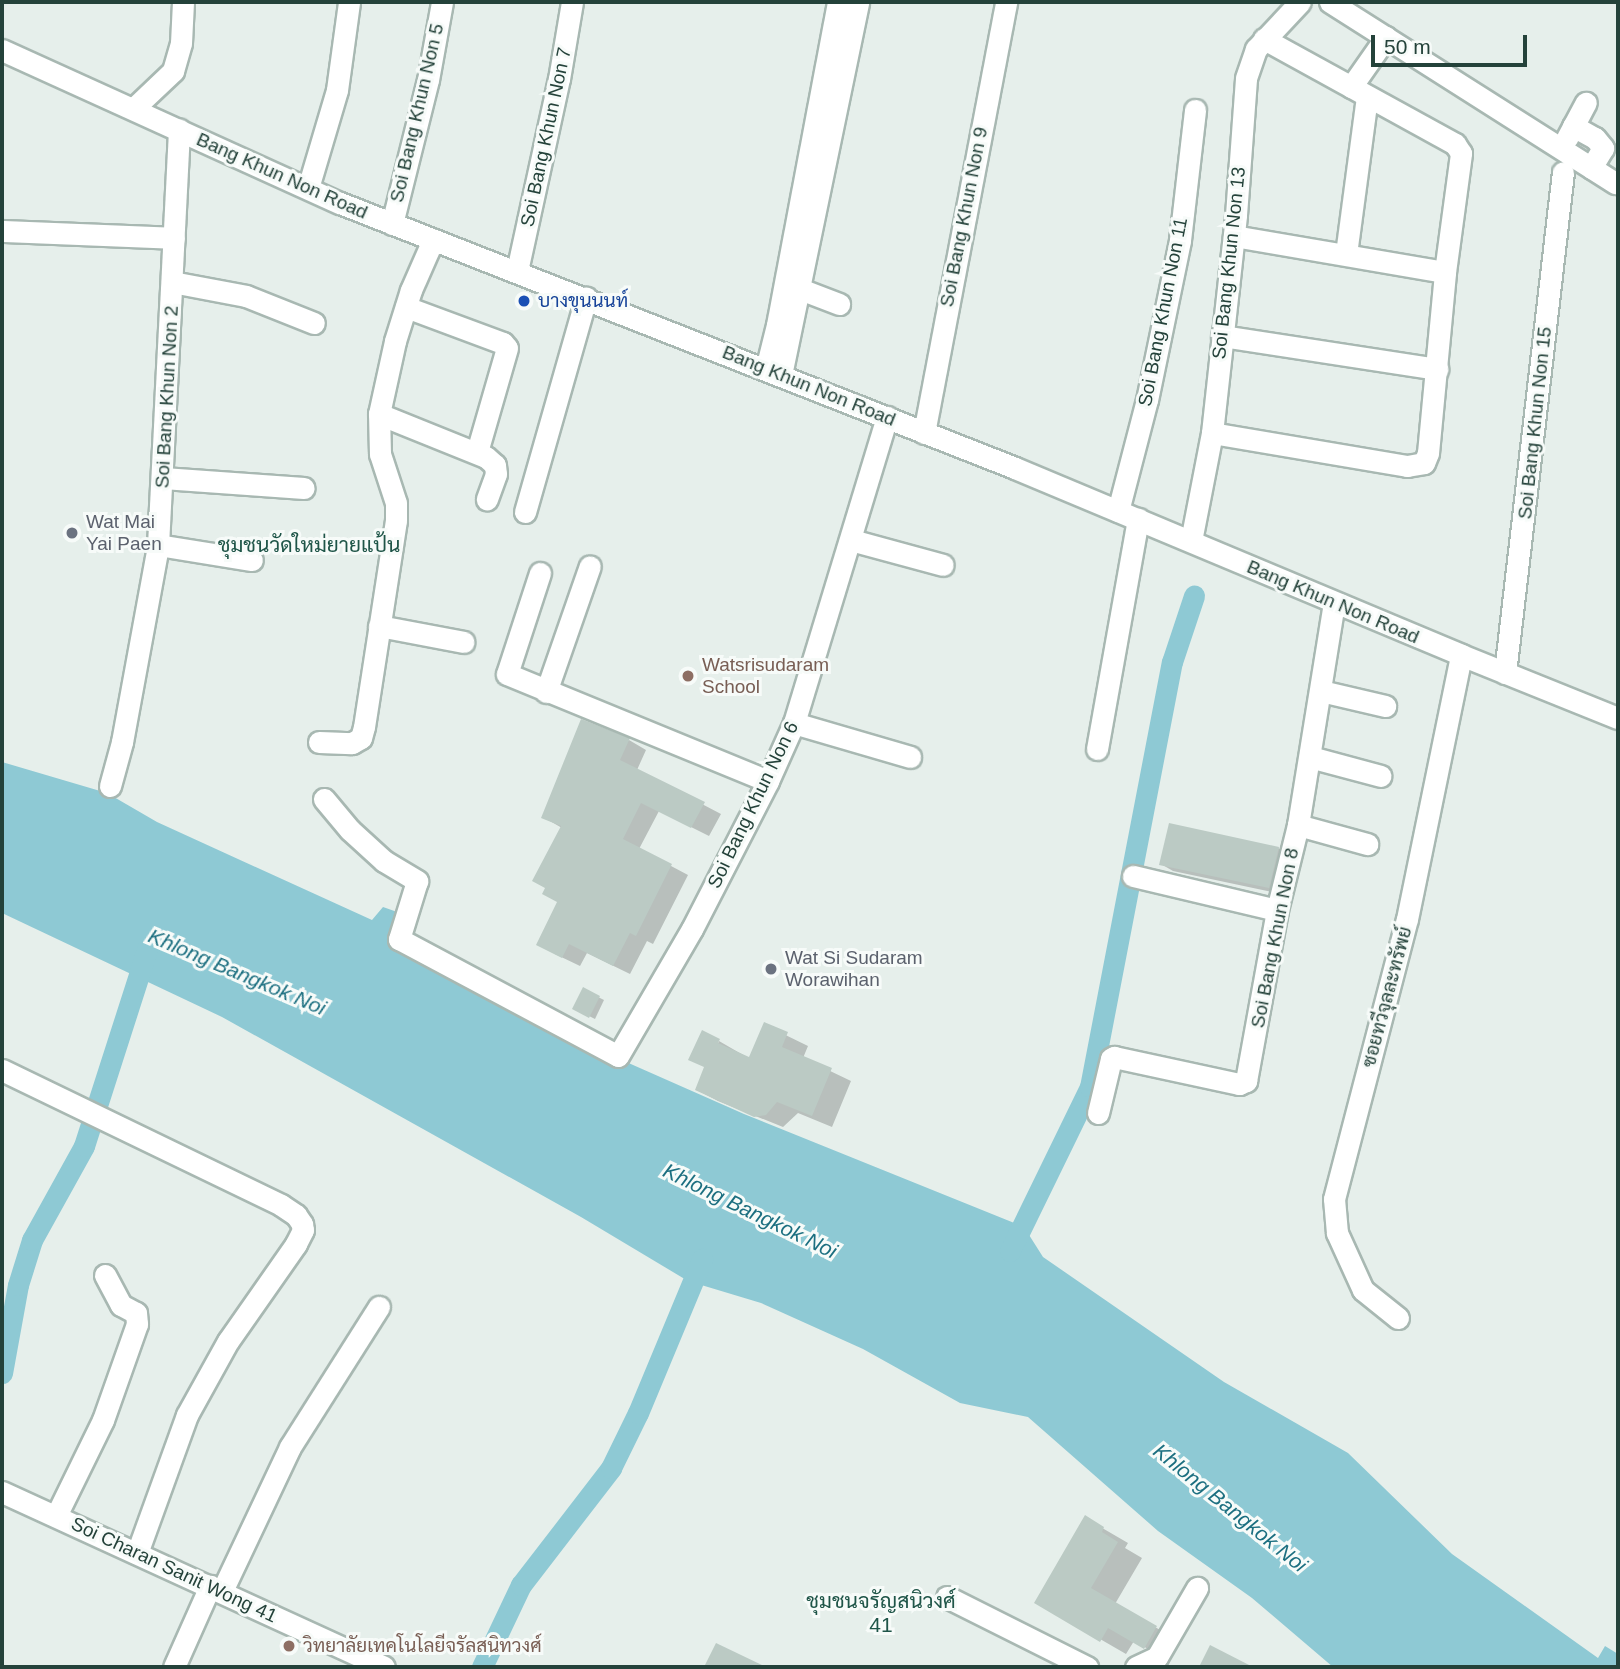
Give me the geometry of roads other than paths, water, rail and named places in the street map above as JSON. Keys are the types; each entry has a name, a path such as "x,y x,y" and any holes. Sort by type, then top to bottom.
{"street":[{"path":"134,108 173,71 181,43 183,2"},
{"path":"308,188 337,90 349,2"},
{"name":"Soi Bang Khun Non 5","path":"392,224 428,80 442,2"},
{"name":"Soi Bang Khun Non 7","path":"517,271 559,79 572,2"},
{"path":"773,372 778,325 838,2"},
{"path":"773,372 800,289 837,95 858,2"},
{"name":"Soi Bang Khun Non 9","path":"924,432 1006,2"},
{"name":"Soi Bang Khun Non 13","path":"1191,541 1212,433 1234,236 1247,78 1256,49 1300,2"},
{"path":"1329,2 1615,183"},
{"path":"1346,254 1359,91 1386,37"},
{"path":"1212,433 1329,455 1418,466 1427,459 1445,272 1461,153 1454,145 1264,39"},
{"name":"Bang Khun Non Road","path":"2,50 392,224 887,417 1618,718"},
{"path":"1561,148 1586,103"},
{"name":"Soi Bang Khun Non 11","path":"1097,749 1128,515 1147,400 1180,240 1195,110"},
{"path":"1573,126 1595,138 1603,148 1591,167"},
{"name":"Soi Bang Khun Non 2","path":"110,786 124,731 158,545 179,130"},
{"name":"Soi Bang Khun Non 15","path":"1505,673 1563,172"},
{"path":"2,232 174,238"},
{"path":"1234,236 1445,272"},
{"path":"320,742 352,744 361,738 396,520 396,503 380,454 379,414 406,307 433,240"},
{"path":"172,282 246,296 314,323"},
{"path":"800,289 839,304"},
{"path":"525,512 586,298"},
{"path":"406,307 503,343 507,348 477,452"},
{"path":"1222,336 1437,369"},
{"path":"379,414 477,452 495,465 496,474 487,499"},
{"name":"Soi Bang Khun Non 6","path":"324,799 349,831 384,861 417,881 399,939 618,1056 692,929 768,781 794,723 887,417"},
{"path":"163,478 304,488"},
{"path":"850,540 943,565"},
{"path":"158,545 252,560"},
{"path":"546,692 590,566"},
{"path":"540,573 507,674 768,781"},
{"name":"Soi Bang Khun Non 8","path":"1098,1113 1111,1059 1114,1057 1239,1084 1246,1081 1277,910 1298,825 1334,603"},
{"path":"379,626 464,642"},
{"name":"ซอยทวีจุลละทรัพย์","path":"1398,1318 1363,1290 1338,1233 1334,1199 1407,919 1461,655"},
{"path":"1321,691 1385,706"},
{"path":"794,723 911,757"},
{"path":"1310,757 1381,776"},
{"path":"1298,825 1367,844"},
{"path":"1133,876 1277,910"},
{"path":"2,1070 281,1205 296,1215 302,1224 303,1230 296,1244 228,1341 187,1415 137,1553"},
{"path":"55,1516 103,1420 137,1324 136,1313 121,1305 105,1275"},
{"path":"174,1667 290,1447 379,1307"},
{"name":"Soi Charan Sanit Wong 41","path":"2,1492 384,1667"},
{"path":"1136,1667 1157,1657 1197,1588"},
{"path":"947,1597 1087,1667"}],"water":[{"name":"Khlong Bangkok Noi","path":"2,762 107,793 157,822 372,920 383,907 400,913 391,939 624,1061 744,1114 1024,1227 1043,1257 1224,1382 1348,1453 1452,1554 1598,1658 1605,1646 1618,1654 1618,1667 1333,1667 1252,1598 1158,1531 1028,1417 960,1403 863,1349 761,1303 688,1281 581,1217 222,1017 2,913"}],"waterway":[{"path":"1010,1251 1090,1087 1172,662 1194,596"},
{"name":"Khlong Bangkok Noi","path":"2,1373 18,1285 32,1240 84,1146 147,950"},
{"path":"482,1667 521,1585 611,1468 638,1413 702,1259"}],"place":[{"name":"บางขุนนนท์","path":"524,301"},
{"name":"Wat Mai Yai Paen","path":"72,533"},
{"name":"Watsrisudaram School","path":"688,676"},
{"name":"Wat Si Sudaram Worawihan","path":"771,969"},
{"name":"วิทยาลัยเทคโนโลยีจรัลสนิทวงศ์","path":"289,1646"}],"district":[{"name":"ชุมชนวัดใหม่ยายแป้น","path":"309,545"},
{"name":"ชุมชนจรัญสนิวงศ์ 41","path":"881,1613"}]}
